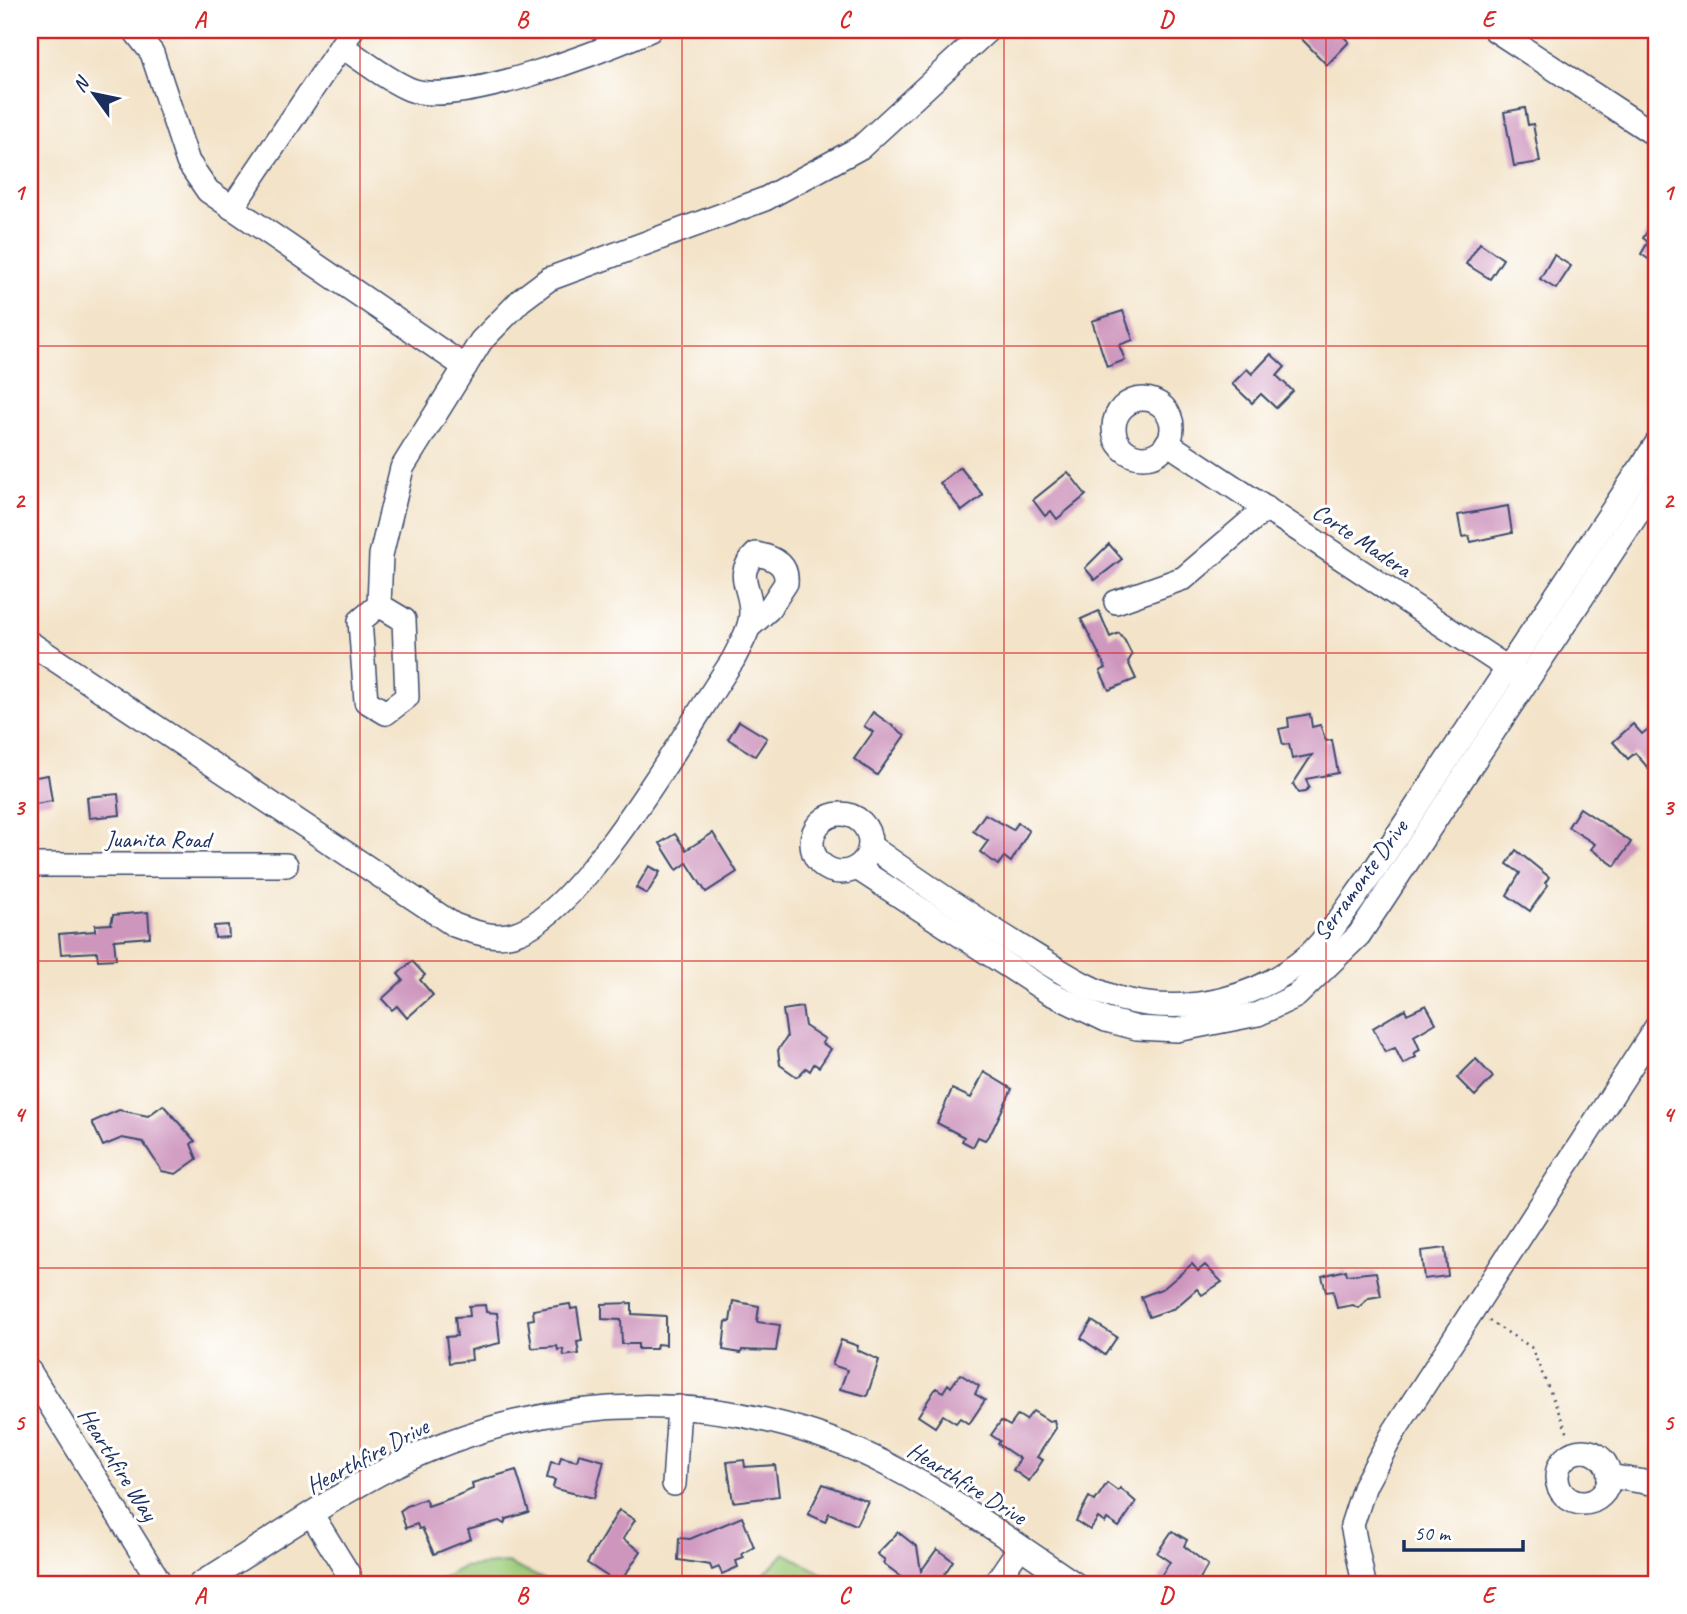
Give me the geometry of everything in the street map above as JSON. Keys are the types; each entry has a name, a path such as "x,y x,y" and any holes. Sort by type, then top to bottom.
{"street":[{"path":"134,30 152,53 188,162 208,191 465,367"},
{"path":"232,208 346,38 410,90 440,95 486,89 650,30"},
{"path":"379,605 381,555 402,468 489,333 521,300 549,279 765,199 861,147 988,30"},
{"path":"1495,30 1657,136"},
{"name":"Corte Madera","path":"1167,443 1517,674"},
{"name":"Serramonte Drive","path":"1657,443 1517,674 1391,889 1359,935 1296,996 1258,1014 1190,1028 1137,1028 1106,1020 1048,992 997,946 870,846 865,827 850,815 831,816 816,828 812,847 821,864 838,872 857,868 997,946 1123,1000 1164,1007 1211,1003 1248,992 1282,975 1328,934 1517,674 1657,484"},
{"path":"1116,602 1184,578 1266,508"},
{"path":"30,643 454,925 488,935 514,934 526,929 552,912 591,873 733,660 749,627"},
{"path":"857,868 863,862 870,846"},
{"name":"Juanita Road","path":"30,865 286,865"},
{"path":"1371,875 1391,889"},
{"path":"1189,1005 1190,1028"},
{"path":"1364,1584 1352,1525 1365,1485 1395,1430 1657,1026"},
{"name":"Hearthfire Way","path":"30,1372 161,1584"},
{"path":"674,1484 679,1407"},
{"name":"Hearthfire Drive","path":"200,1584 394,1466 473,1433 521,1420 584,1409 679,1407 772,1421 862,1452 929,1487 1075,1584"},
{"path":"1609,1476 1657,1484"},
{"path":"312,1515 349,1575"},
{"path":"995,1584 1020,1547"}],"path":[{"path":"1473,1311 1531,1348 1569,1434"}],"green space":[{"path":"785,1553 841,1584 754,1584"},
{"path":"507,1563 554,1584 433,1584 463,1567"}],"building":[{"path":"1293,30 1337,30 1349,42 1327,65"},
{"path":"1525,108 1528,125 1533,124 1540,162 1514,166 1504,112"},
{"path":"1657,216 1657,265 1641,254 1648,242 1643,238"},
{"path":"1480,243 1503,259 1490,279 1466,264"},
{"path":"1554,255 1571,266 1556,289 1540,279"},
{"path":"1123,311 1133,340 1119,345 1125,360 1107,367 1092,321"},
{"path":"1271,354 1285,367 1277,376 1293,391 1276,408 1261,394 1252,403 1232,384 1247,369 1252,374"},
{"path":"960,467 983,495 962,511 940,483"},
{"path":"1068,472 1086,495 1057,519 1051,511 1045,516 1033,500"},
{"path":"1508,506 1512,533 1471,542 1469,536 1462,537 1458,515"},
{"path":"1109,544 1122,559 1095,580 1085,568"},
{"path":"1099,611 1110,637 1119,633 1125,641 1132,655 1128,662 1136,679 1109,690 1100,671 1106,668 1081,619"},
{"path":"873,712 905,735 877,775 854,759 873,732 864,726"},
{"path":"1310,714 1312,727 1320,725 1326,741 1332,740 1338,773 1306,779 1309,787 1305,792 1299,793 1293,784 1312,755 1292,759 1289,744 1283,745 1279,729 1289,727 1288,718"},
{"path":"739,721 767,738 755,756 728,739"},
{"path":"1657,722 1657,778 1635,753 1628,759 1613,742 1633,724 1642,734"},
{"path":"48,775 52,801 30,805 30,778"},
{"path":"118,794 120,815 89,818 87,797"},
{"path":"1580,808 1631,842 1615,866 1591,849 1595,844 1568,827"},
{"path":"985,814 1013,830 1018,823 1029,831 1011,862 1004,857 998,865 980,852 988,841 973,831"},
{"path":"713,833 737,872 706,892 687,863 677,870 660,843 675,834 686,850"},
{"path":"1516,850 1549,877 1545,883 1548,885 1530,911 1507,895 1520,873 1507,864"},
{"path":"649,866 660,872 647,894 636,888"},
{"path":"148,912 150,937 114,940 116,959 98,960 97,952 61,954 59,934 95,931 95,925 111,924 113,915"},
{"path":"228,925 229,937 215,938 214,926"},
{"path":"412,961 425,975 420,980 433,995 407,1018 397,1006 392,1010 382,999 403,980 398,974"},
{"path":"1426,1005 1436,1023 1414,1036 1420,1050 1414,1053 1416,1057 1403,1064 1395,1048 1385,1052 1373,1028 1405,1009 1407,1014"},
{"path":"802,1007 805,1026 825,1039 822,1043 831,1049 819,1067 814,1064 810,1071 806,1068 797,1077 780,1065 778,1050 787,1037 783,1010"},
{"path":"1476,1059 1493,1077 1475,1096 1457,1078"},
{"path":"984,1072 1012,1089 992,1131 985,1140 978,1137 973,1147 962,1141 964,1137 937,1123 952,1089 971,1098"},
{"path":"163,1105 195,1141 191,1144 197,1159 176,1174 162,1171 143,1142 122,1138 103,1146 92,1122 119,1110 148,1116"},
{"path":"1445,1248 1448,1276 1424,1279 1421,1251"},
{"path":"1192,1264 1198,1271 1205,1265 1222,1282 1202,1295 1197,1289 1175,1308 1149,1317 1141,1297 1164,1288"},
{"path":"1346,1270 1347,1275 1376,1272 1381,1296 1369,1298 1358,1308 1353,1305 1337,1308 1333,1291 1326,1292 1322,1276"},
{"path":"733,1301 759,1306 757,1322 780,1325 776,1351 742,1350 741,1353 723,1350 726,1321 730,1322"},
{"path":"632,1303 632,1314 666,1316 666,1345 657,1344 656,1349 638,1349 638,1344 622,1344 621,1320 602,1319 602,1304"},
{"path":"570,1304 571,1309 577,1308 582,1341 577,1342 579,1354 564,1356 563,1349 558,1350 557,1346 532,1348 528,1320 534,1319 533,1310"},
{"path":"485,1305 486,1312 497,1313 500,1343 471,1350 472,1360 449,1363 446,1337 457,1336 455,1317 470,1316 469,1306"},
{"path":"1092,1321 1117,1337 1105,1355 1081,1338"},
{"path":"841,1340 858,1346 857,1350 879,1360 867,1396 840,1389 847,1370 832,1365"},
{"path":"960,1374 979,1386 975,1394 985,1400 969,1424 960,1418 956,1423 943,1415 935,1427 918,1416 936,1388 943,1392 948,1384 951,1387"},
{"path":"1033,1411 1049,1421 1054,1420 1056,1428 1037,1457 1043,1460 1029,1481 1013,1470 1020,1459 998,1444 1000,1441 991,1435 1001,1421 1010,1426 1018,1415 1026,1420"},
{"path":"579,1454 604,1461 594,1498 556,1489 553,1487 555,1480 547,1478 551,1462 559,1464 561,1457 577,1461"},
{"path":"744,1460 745,1467 775,1465 779,1496 733,1502 727,1462"},
{"path":"516,1470 529,1512 506,1519 504,1524 499,1521 468,1530 471,1539 434,1554 422,1528 419,1529 417,1524 406,1528 400,1511 407,1506 425,1499 428,1506 473,1489 472,1483"},
{"path":"1107,1483 1118,1491 1120,1488 1136,1502 1119,1527 1107,1519 1105,1523 1098,1518 1090,1530 1076,1521 1089,1497 1095,1501"},
{"path":"823,1484 868,1501 856,1525 829,1513 825,1522 808,1514"},
{"path":"619,1510 635,1520 623,1539 641,1551 619,1584 587,1563"},
{"path":"742,1517 754,1547 742,1554 744,1558 736,1561 738,1567 722,1574 719,1567 712,1570 710,1565 678,1560 679,1538 690,1539"},
{"path":"1172,1531 1187,1540 1184,1546 1208,1565 1197,1584 1166,1584 1159,1579 1170,1562 1157,1553"},
{"path":"898,1532 917,1547 921,1571 937,1549 953,1561 938,1584 911,1584 883,1563 885,1560 877,1554"}]}
